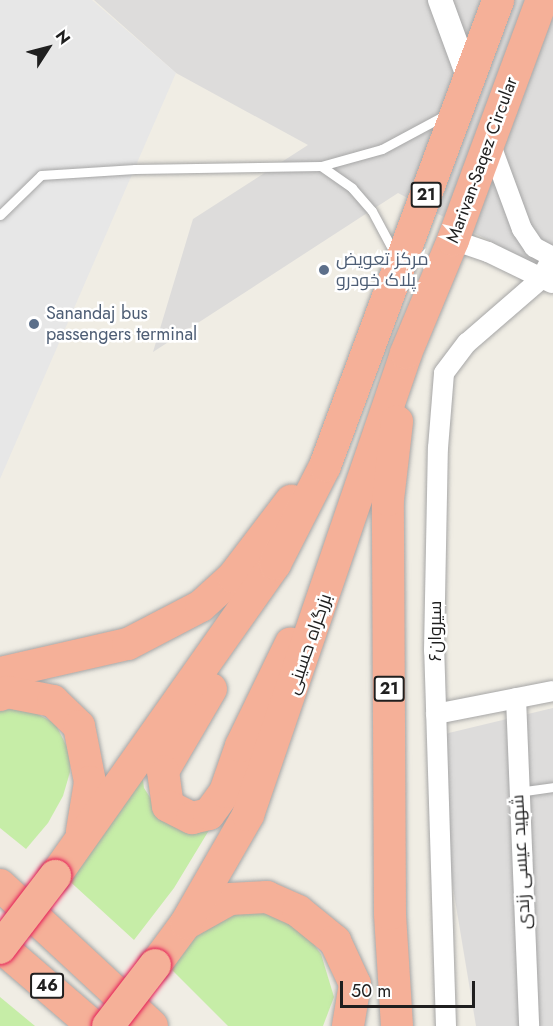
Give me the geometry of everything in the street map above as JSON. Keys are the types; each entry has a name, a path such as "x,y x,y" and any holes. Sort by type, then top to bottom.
{"highway":[{"name":"21","path":"0,947 79,844 275,564 325,466 498,0"},
{"name":"Marivan-Saqez Circular","path":"406,353 453,240 488,137 542,0"},
{"name":"21","path":"397,1026 390,914 388,500 406,353"},
{"name":"بزرگراه حسینی","path":"108,1026 186,923 248,815 348,530 406,353"},
{"name":"21","path":"0,673 128,644 201,606 233,577 293,498 325,466"},
{"path":"232,626 221,672 163,771 168,806 192,818 209,814 225,792 242,746 348,530"},
{"path":"0,695 7,692 53,701 79,726 90,782 79,844"},
{"path":"0,885 152,1026"},
{"path":"186,923 230,899 267,897 298,911 334,941 355,984 348,1026"},
{"name":"46","path":"0,947 93,1026"}],"street":[{"path":"440,0 469,79"},
{"path":"453,240 488,252 549,286 553,257 534,247 522,229 488,137"},
{"name":"سیروان۶","path":"446,1026 436,714 438,448 444,373 467,343 549,286"},
{"path":"436,714 553,691"},
{"name":"شهید عیسی زندی","path":"516,698 529,1026"}],"lane":[{"path":"0,215 41,175 135,169 321,166 382,149 459,108"},
{"path":"321,166 352,188 379,219 400,264"},
{"path":"518,792 553,787"}],"shaded area":[{"name":"Sanandaj bus passengers terminal","path":"0,0 92,0 176,73 0,479"},
{"path":"94,0 553,0 553,274 398,193 153,352 193,219 308,145 176,73"},
{"path":"553,708 553,1026 476,1026 428,738"}],"green space":[{"path":"23,707 55,723 70,753 70,772 63,796 48,823 26,849 0,828 0,711"},
{"path":"142,773 144,788 160,813 217,817 174,888 134,940 65,877"},
{"path":"235,908 275,913 309,938 321,954 334,997 323,1026 228,1026 169,967 198,928"},
{"path":"0,997 35,1026 0,1026"}],"place":[{"name":"مرکز تعویض پلاک خودرو","path":"324,270"},
{"name":"Sanandaj bus passengers terminal","path":"34,324"}]}
